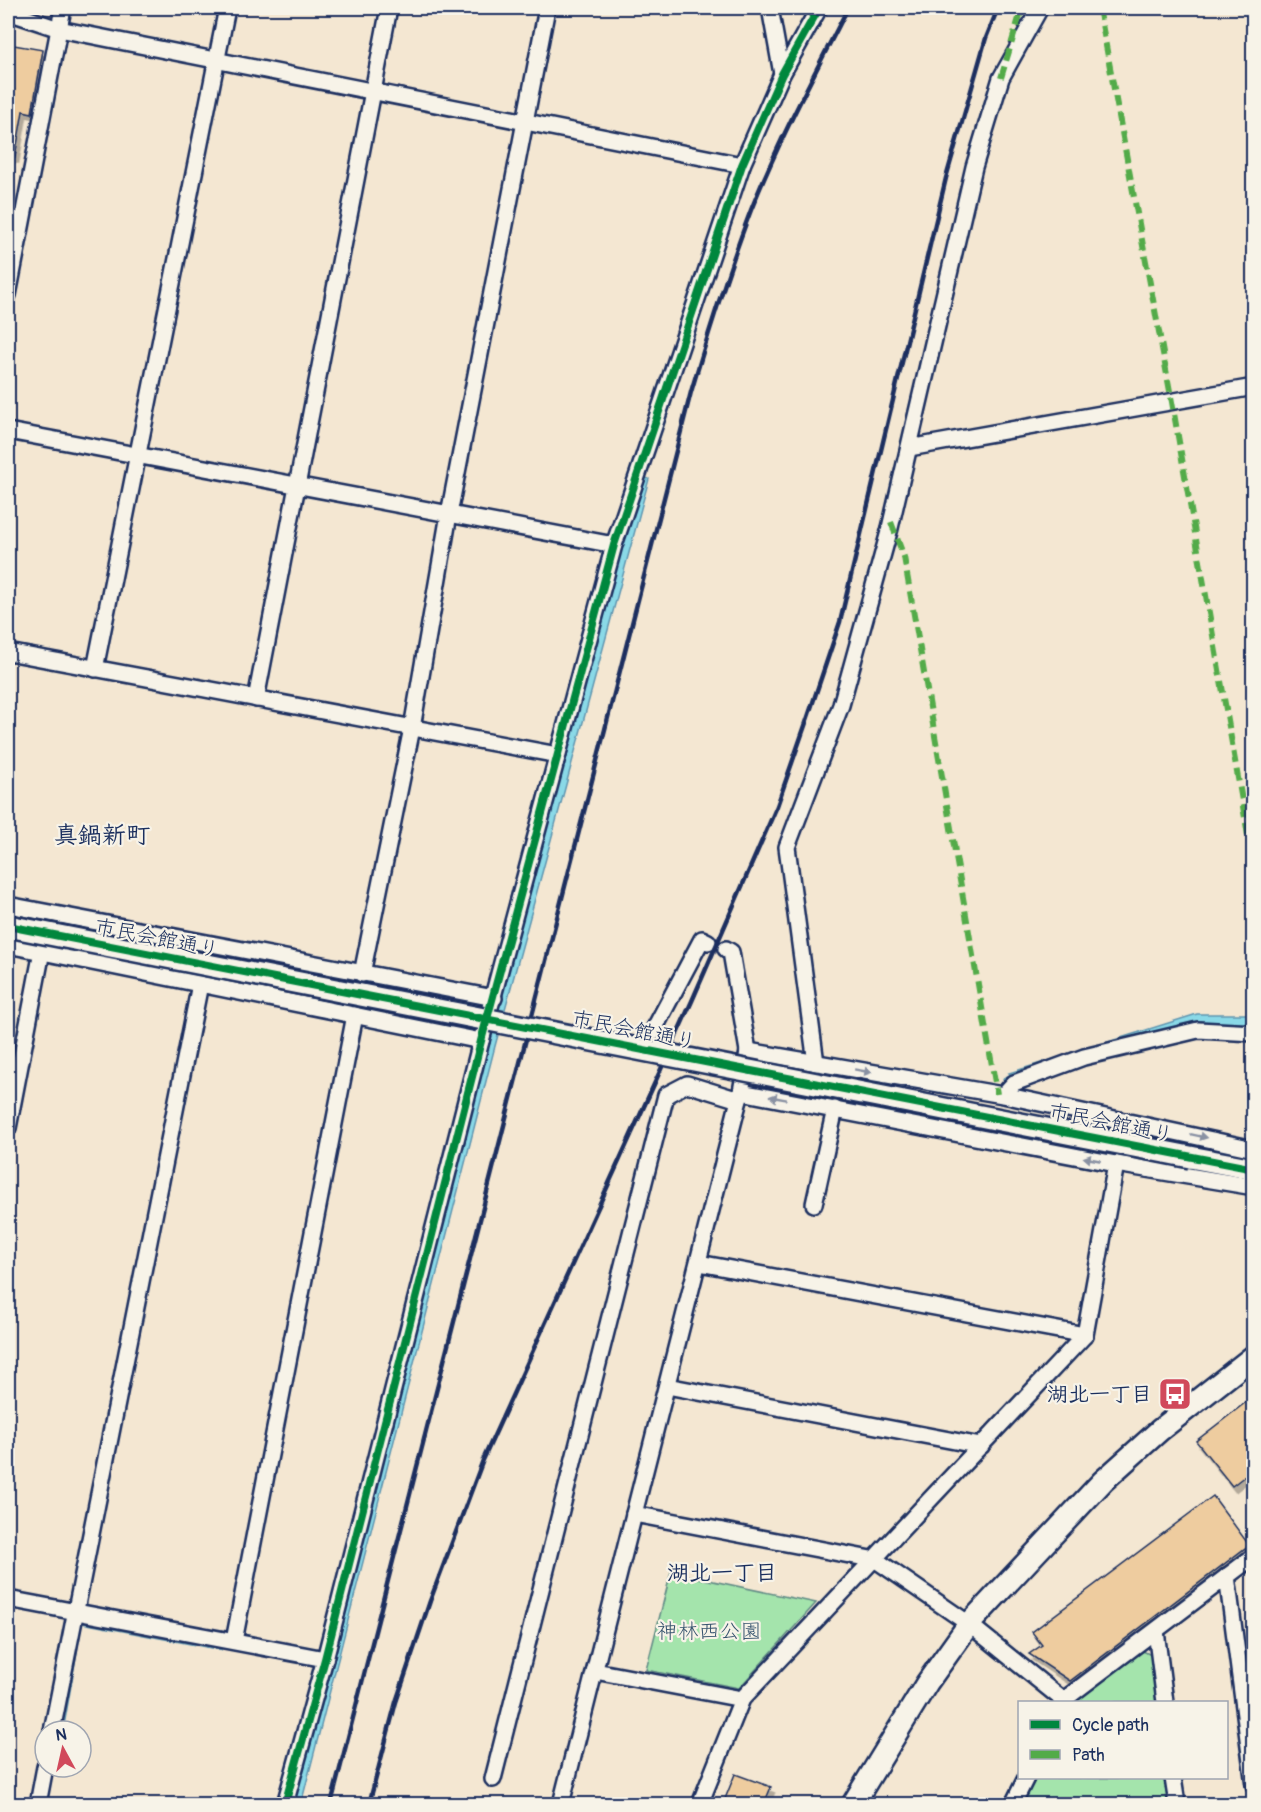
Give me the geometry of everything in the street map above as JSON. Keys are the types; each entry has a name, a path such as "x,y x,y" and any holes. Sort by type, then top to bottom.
{"street":[{"path":"8,295 63,8"},
{"path":"95,669 227,8"},
{"path":"256,699 295,485 389,8"},
{"path":"362,974 412,728 449,514 547,8"},
{"path":"770,8 782,74"},
{"path":"285,1804 325,1659 481,1041 614,545 742,165 782,74 819,8"},
{"path":"816,1063 787,848 841,705 909,448 974,167 1001,78 1040,8"},
{"path":"8,12 59,29 742,165"},
{"path":"909,448 1254,387"},
{"path":"8,431 614,545"},
{"path":"8,652 558,755"},
{"path":"8,905 494,998"},
{"name":"市民会館通り","path":"8,926 1254,1169"},
{"path":"651,1035 702,939 708,942"},
{"path":"8,945 481,1041"},
{"path":"561,1804 740,1096 748,1051 731,952 726,950"},
{"path":"8,1128 42,951"},
{"path":"54,1719 200,984"},
{"path":"234,1641 355,1015"},
{"path":"1003,1095 1014,1083 1084,1057 1198,1030 1254,1033"},
{"path":"748,1051 1003,1095 1254,1149"},
{"path":"493,1779 666,1095 687,1084 740,1096 835,1109 1116,1164 1254,1187"},
{"path":"814,1204 835,1109"},
{"path":"700,1804 742,1700 876,1560 1084,1335 1116,1164"},
{"path":"699,1263 1084,1335"},
{"path":"853,1804 927,1683 969,1624 1103,1481 1163,1428 1254,1356"},
{"path":"667,1386 981,1446"},
{"path":"634,1514 876,1560 969,1624 1062,1701 1254,1556"},
{"path":"1227,1576 1254,1785"},
{"path":"8,1599 325,1659"},
{"path":"1156,1631 1165,1701"},
{"path":"595,1671 742,1700"},
{"path":"38,1804 43,1779"},
{"path":"1013,1804 1026,1779"},
{"path":"1173,1779 1177,1804"}],"green space":[{"name":"神林西公園","path":"671,1572 816,1603 739,1688 646,1670"},
{"path":"1141,1650 1151,1655 1156,1701 1073,1701"},
{"path":"1034,1779 1165,1779 1168,1804 1022,1804"}],"water":[{"path":"640,476 649,479 495,1046 301,1804 291,1804 486,1043"},
{"path":"1197,1014 1253,1014 1253,1023 1198,1024 1017,1079 1009,1073"},
{"path":"77,1616 224,1642 221,1650 82,1623 65,1719 59,1719"}],"building":[{"path":"8,44 43,50 32,113 23,111 15,157 8,157"},
{"path":"1254,1396 1254,1469 1232,1486 1196,1441"},
{"path":"1213,1496 1249,1545 1070,1681 1029,1654 1042,1645 1032,1632"},
{"path":"735,1774 771,1787 764,1804 723,1804"}],"waterway":[{"path":"1005,1079 1017,1074"}],"railway":[{"path":"331,1804 691,392 734,255 751,210 785,133 848,8"},
{"path":"369,1804 396,1702 430,1601 483,1460 692,1001 777,806 840,622 946,178 986,38 998,8"}],"marked path":[{"path":"1001,78 1022,8"},
{"path":"1099,8 1172,402 1254,869"},
{"path":"891,522 904,557 997,1094"}],"cycle path":[{"path":"285,1804 325,1659 481,1041 614,545 742,165 782,74 819,8"},
{"path":"8,926 1254,1169"}],"place":[{"name":"湖北一丁目","path":"1175,1394"}],"district":[{"name":"真鍋新町","path":"102,835"},
{"name":"湖北一丁目","path":"722,1572"}]}
